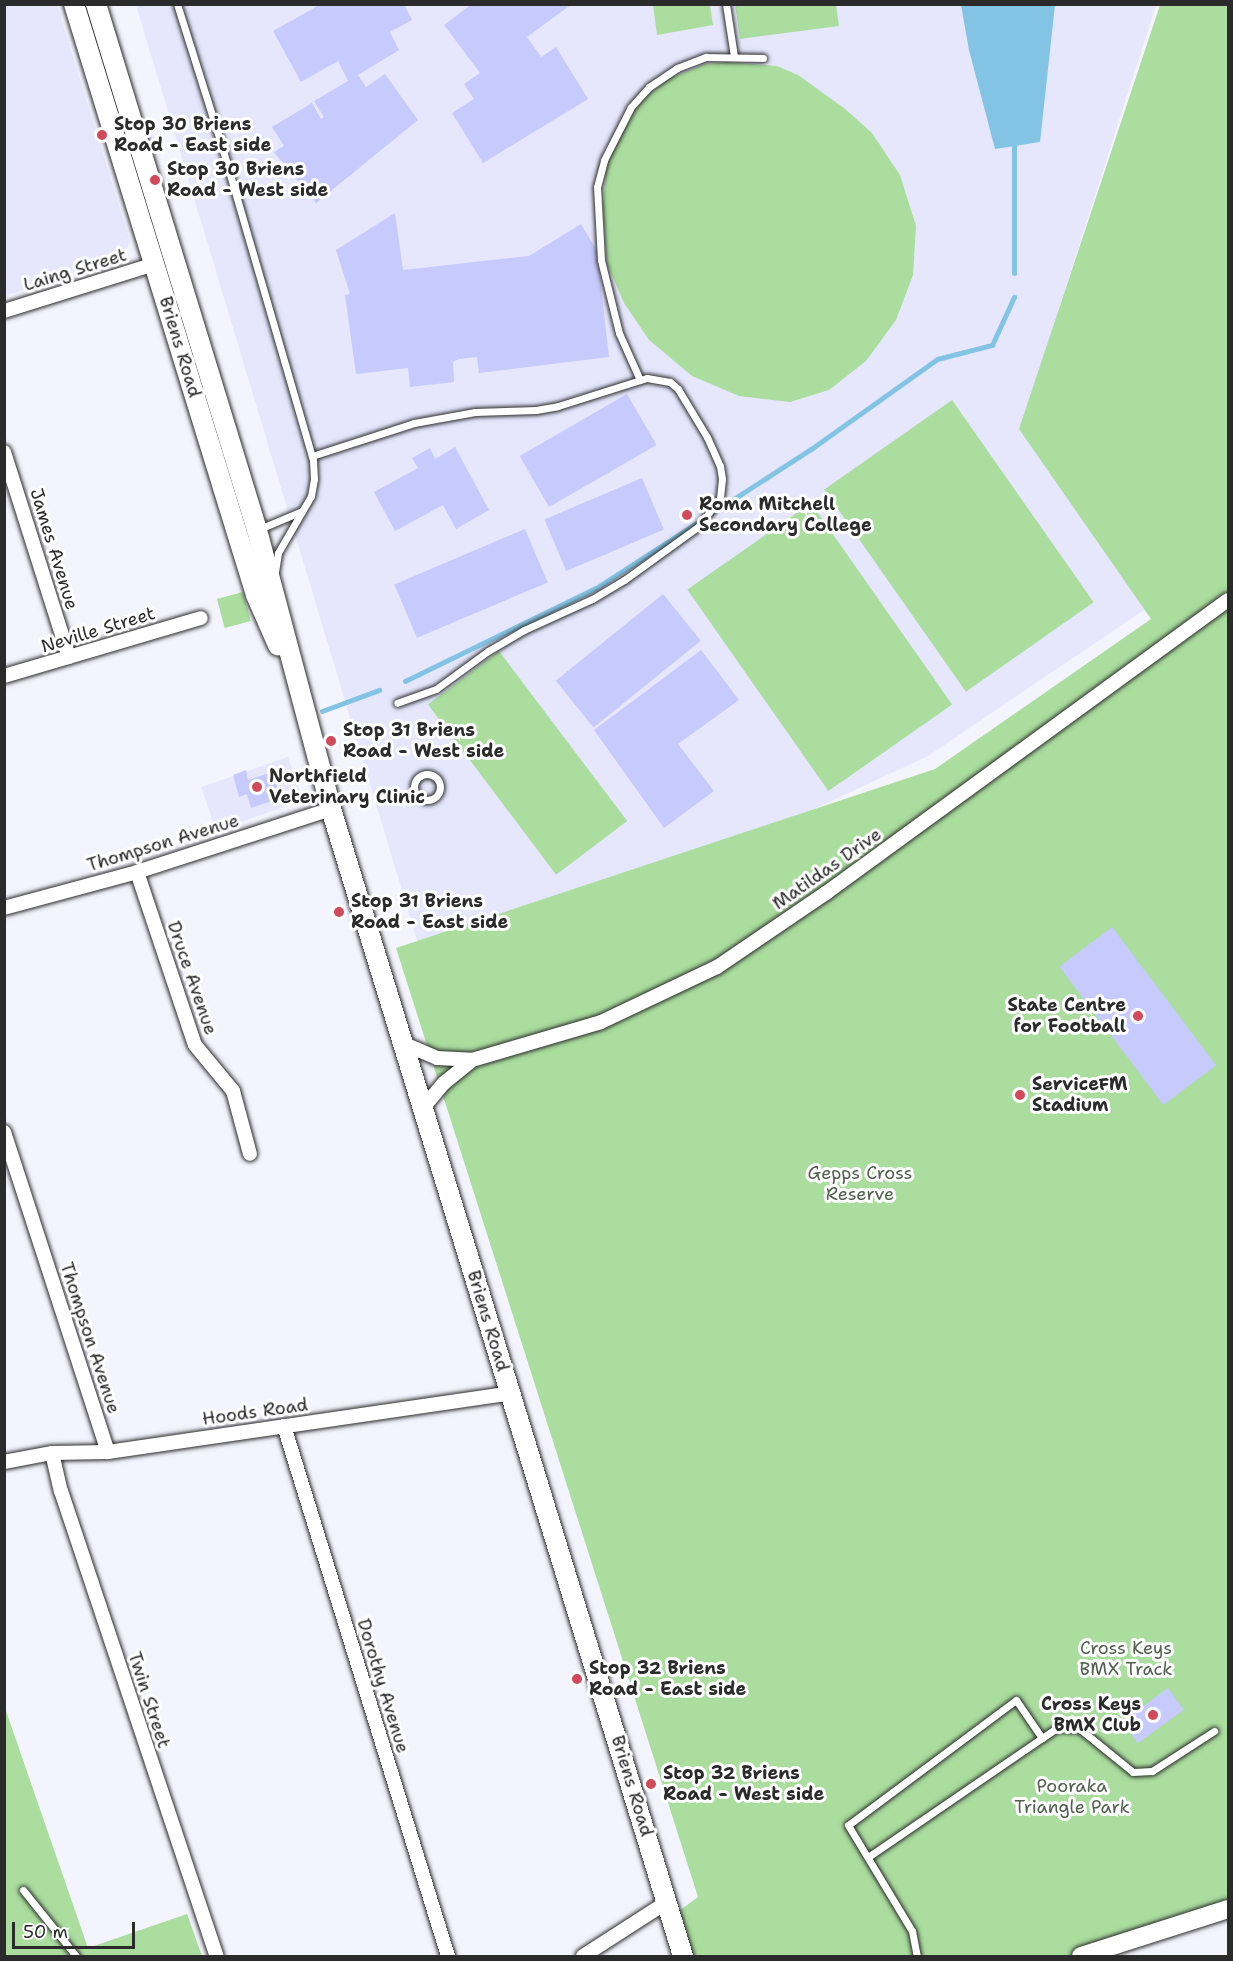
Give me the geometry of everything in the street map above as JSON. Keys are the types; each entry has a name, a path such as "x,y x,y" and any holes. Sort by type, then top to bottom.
{"main road":[{"name":"Briens Road","path":"74,4 155,264 245,526 273,585 297,685 331,809 683,1956"},
{"name":"Briens Road","path":"96,4 175,258 245,526 256,595 297,685"},
{"path":"155,264 175,258"}],"street":[{"name":"Laing Street","path":"4,311 155,264"},
{"name":"James Avenue","path":"4,452 69,657"},
{"name":"Matildas Drive","path":"402,1043 437,1058 472,1060 601,1022 717,967 826,893 1228,600"},
{"name":"Neville Street","path":"4,676 201,618"},
{"name":"Thompson Avenue","path":"4,908 137,873 331,809"},
{"name":"Druce Avenue","path":"137,873 195,1045 233,1091 250,1154"},
{"path":"422,1109 444,1083 472,1060"},
{"name":"Thompson Avenue","path":"4,1132 108,1452"},
{"name":"Hoods Road","path":"4,1462 52,1453 108,1452 511,1394"},
{"name":"Dorothy Avenue","path":"284,1426 447,1956"},
{"name":"Twin Street","path":"52,1453 61,1491 217,1956"},
{"path":"583,1956 667,1902"},
{"path":"1081,1956 1228,1909"}],"lane":[{"path":"177,4 312,456 314,479 311,496 278,553 273,585"},
{"path":"726,4 734,56"},
{"path":"640,380 619,333 601,260 597,187 604,160 631,107 649,87 677,68 706,57 763,58"},
{"path":"312,456 414,423 475,412 536,410 558,406 640,380 654,379 670,382 687,400 720,466 722,479 720,498 714,509 699,526 624,580 488,651 436,689 397,703"},
{"path":"245,526 302,511"},
{"path":"426,771 437,776 440,784 439,794 433,800 426,801 417,796 414,790 419,777 426,771"},
{"path":"917,1956 912,1931 848,1825 1016,1700 1042,1738"},
{"path":"868,1857 1057,1728 1080,1728 1116,1761 1133,1772 1152,1771 1214,1731"},
{"path":"23,1890 76,1956"}],"shaded area":[{"path":"4,5 57,5 130,241 124,255 5,296"},
{"name":"Roma Mitchell Secondary College","path":"136,5 1156,5 1023,421 1147,608 928,756 431,987"},
{"path":"288,757 303,800 216,830 201,787"}],"green space":[{"path":"653,5 710,5 713,25 657,35"},
{"path":"735,5 836,5 839,26 740,39"},
{"name":"Gepps Cross Reserve","path":"1160,5 1228,5 1228,1910 1084,1956 682,1956 668,1919 698,1897 396,948 935,769 1151,619 1019,429"},
{"path":"727,62 777,66 798,75 844,108 872,133 900,175 916,226 913,275 896,320 866,361 829,390 790,402 739,396 692,376 649,340 624,303 607,264 603,208 606,166 629,116 640,102 668,79 705,64"},
{"path":"952,400 1094,602 966,692 824,489"},
{"path":"811,503 952,705 828,791 687,590"},
{"path":"243,592 251,621 225,628 217,599"},
{"path":"499,651 627,821 556,875 428,705"},
{"path":"4,1705 88,1948 187,1914 202,1956 5,1956"}],"water":[{"path":"961,5 1055,5 1040,142 995,149 969,50"}],"building":[{"path":"321,4 404,4 412,20 390,32 399,50 358,75 366,87 385,74 418,120 316,203 274,152 284,146 272,127 312,103 321,119 324,117 314,101 348,81 338,61 301,82 273,31"},
{"path":"472,4 572,4 527,37 541,57 556,47 588,99 483,163 452,113 474,99 464,84 480,73 444,25"},
{"path":"395,213 403,270 529,256 581,224 597,251 609,357 479,373 477,357 459,359 453,362 454,382 410,387 408,368 356,374 345,295 350,294 336,250"},
{"path":"627,394 656,445 549,507 520,456"},
{"path":"455,447 489,510 456,529 443,505 395,531 374,492 418,468 412,458 430,448 435,459"},
{"path":"642,478 664,530 566,571 544,519"},
{"path":"525,529 548,582 417,638 394,584"},
{"path":"663,594 701,641 594,727 556,681"},
{"path":"701,650 739,700 678,744 714,791 664,828 594,730"},
{"name":"Northfield Veterinary Clinic","path":"246,770 248,780 272,772 281,798 251,808 247,794 239,797 233,775"},
{"name":"State Centre for Football","path":"1112,927 1216,1065 1163,1105 1059,967"},
{"name":"Cross Keys BMX Club","path":"1168,1688 1184,1710 1138,1743 1122,1722"}],"waterway":[{"path":"1014,145 1014,273"},
{"path":"405,681 596,588 811,449 937,359 992,345 1014,297"},
{"path":"322,711 379,690"}],"place":[{"name":"Stop 30 Briens Road - East side","path":"102,135"},
{"name":"Stop 30 Briens Road - West side","path":"155,180"},
{"name":"Roma Mitchell Secondary College","path":"687,515"},
{"name":"Stop 31 Briens Road - West side","path":"331,741"},
{"name":"Northfield Veterinary Clinic","path":"257,787"},
{"name":"Stop 31 Briens Road - East side","path":"339,912"},
{"name":"State Centre for Football","path":"1138,1016"},
{"name":"ServiceFM Stadium","path":"1020,1095"},
{"name":"Stop 32 Briens Road - East side","path":"577,1679"},
{"name":"Cross Keys BMX Club","path":"1153,1715"},
{"name":"Stop 32 Briens Road - West side","path":"651,1784"}],"park label":[{"name":"Cross Keys BMX Track","path":"1126,1659"},
{"name":"Pooraka Triangle Park","path":"1072,1797"}]}
